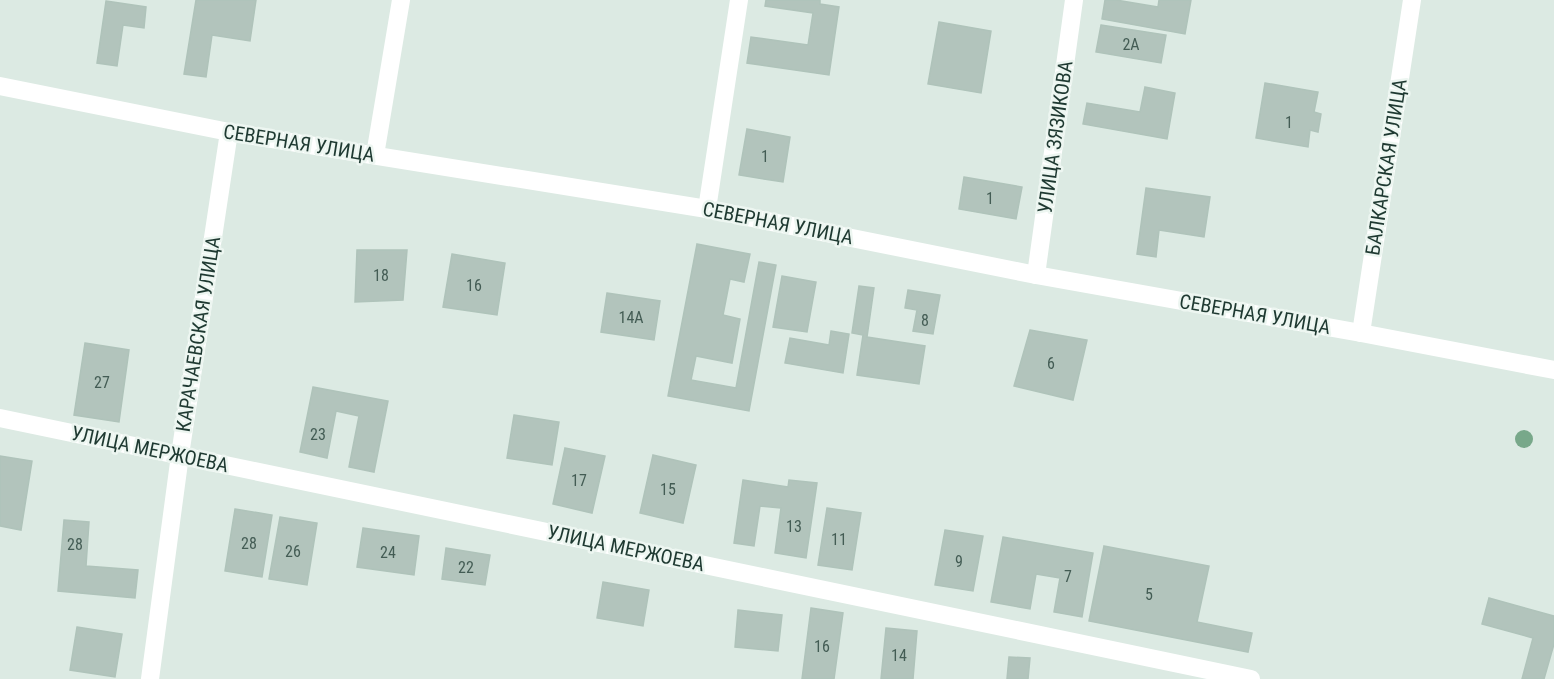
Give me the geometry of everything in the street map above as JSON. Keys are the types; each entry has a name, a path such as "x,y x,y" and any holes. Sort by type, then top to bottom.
{"street":[{"path":"375,155 400,0"},
{"path":"707,208 739,0"},
{"name":"УЛИЦА ЗЯЗИКОВА","path":"1036,275 1074,0"},
{"name":"БАЛКАРСКАЯ УЛИЦА","path":"1361,333 1412,0"},
{"name":"СЕВЕРНАЯ УЛИЦА","path":"0,86 229,132 707,208 1036,275 1554,370"},
{"name":"КАРАЧАЕВСКАЯ УЛИЦА","path":"150,679 180,455 229,132"},
{"name":"УЛИЦА МЕРЖОЕВА","path":"0,418 1251,679"}],"building":[{"path":"196,0 256,0 250,41 212,35 206,77 184,74"},
{"path":"766,0 820,0 820,4 839,7 829,75 747,63 751,37 808,45 813,13 765,6"},
{"path":"1105,0 1158,7 1159,0 1191,0 1185,34 1102,19"},
{"path":"106,1 146,7 144,28 123,25 117,66 97,63"},
{"path":"939,22 991,31 981,93 928,84"},
{"path":"1101,25 1166,35 1161,63 1096,52"},
{"path":"1265,83 1318,92 1314,112 1321,114 1318,132 1310,130 1308,147 1256,138"},
{"path":"1145,87 1175,93 1167,139 1083,124 1087,103 1140,112"},
{"path":"747,129 790,137 783,182 739,175"},
{"path":"964,177 1022,187 1016,219 959,209"},
{"path":"1146,188 1210,197 1204,237 1159,230 1156,257 1137,254"},
{"path":"697,244 750,254 744,282 730,279 723,315 740,319 732,363 696,356 691,380 736,388 759,262 776,265 749,411 668,396"},
{"path":"357,250 407,250 403,300 355,302"},
{"path":"452,254 505,263 497,315 443,307"},
{"path":"782,276 816,282 807,332 773,327"},
{"path":"859,286 874,288 867,337 925,346 919,384 857,375 863,335 852,333"},
{"path":"908,290 940,295 933,334 913,331 917,310 905,308"},
{"path":"607,293 660,301 654,340 601,332"},
{"path":"1030,330 1087,340 1073,400 1014,386"},
{"path":"831,331 849,334 843,373 785,363 790,338 829,345"},
{"path":"85,343 129,350 119,422 74,415"},
{"path":"313,387 388,401 374,472 349,467 359,416 336,411 327,458 300,452"},
{"path":"514,415 559,422 552,465 507,458"},
{"path":"565,448 605,456 592,513 553,504"},
{"path":"653,455 696,465 683,523 640,513"},
{"path":"0,456 32,461 21,530 0,526"},
{"path":"743,480 788,487 789,480 817,483 806,558 775,553 781,508 760,506 754,546 734,543"},
{"path":"827,508 861,513 852,570 818,565"},
{"path":"235,509 272,515 262,577 225,571"},
{"path":"280,517 317,523 307,585 269,579"},
{"path":"64,520 89,522 86,566 138,570 135,598 58,591"},
{"path":"363,528 419,536 414,575 357,567"},
{"path":"945,530 983,536 973,591 935,585"},
{"path":"1003,537 1093,553 1082,617 1054,612 1060,578 1036,574 1030,609 991,602"},
{"path":"1104,546 1209,566 1197,622 1252,633 1248,652 1089,621"},
{"path":"446,548 490,555 485,585 442,579"},
{"path":"603,582 649,590 643,626 597,618"},
{"path":"1489,598 1554,616 1554,644 1544,679 1522,679 1533,638 1482,624"},
{"path":"811,608 843,613 834,679 802,679"},
{"path":"738,610 782,615 778,651 735,647"},
{"path":"77,627 122,634 115,677 70,670"},
{"path":"886,628 917,631 913,679 881,679"},
{"path":"1009,657 1030,658 1028,679 1007,679"}]}
